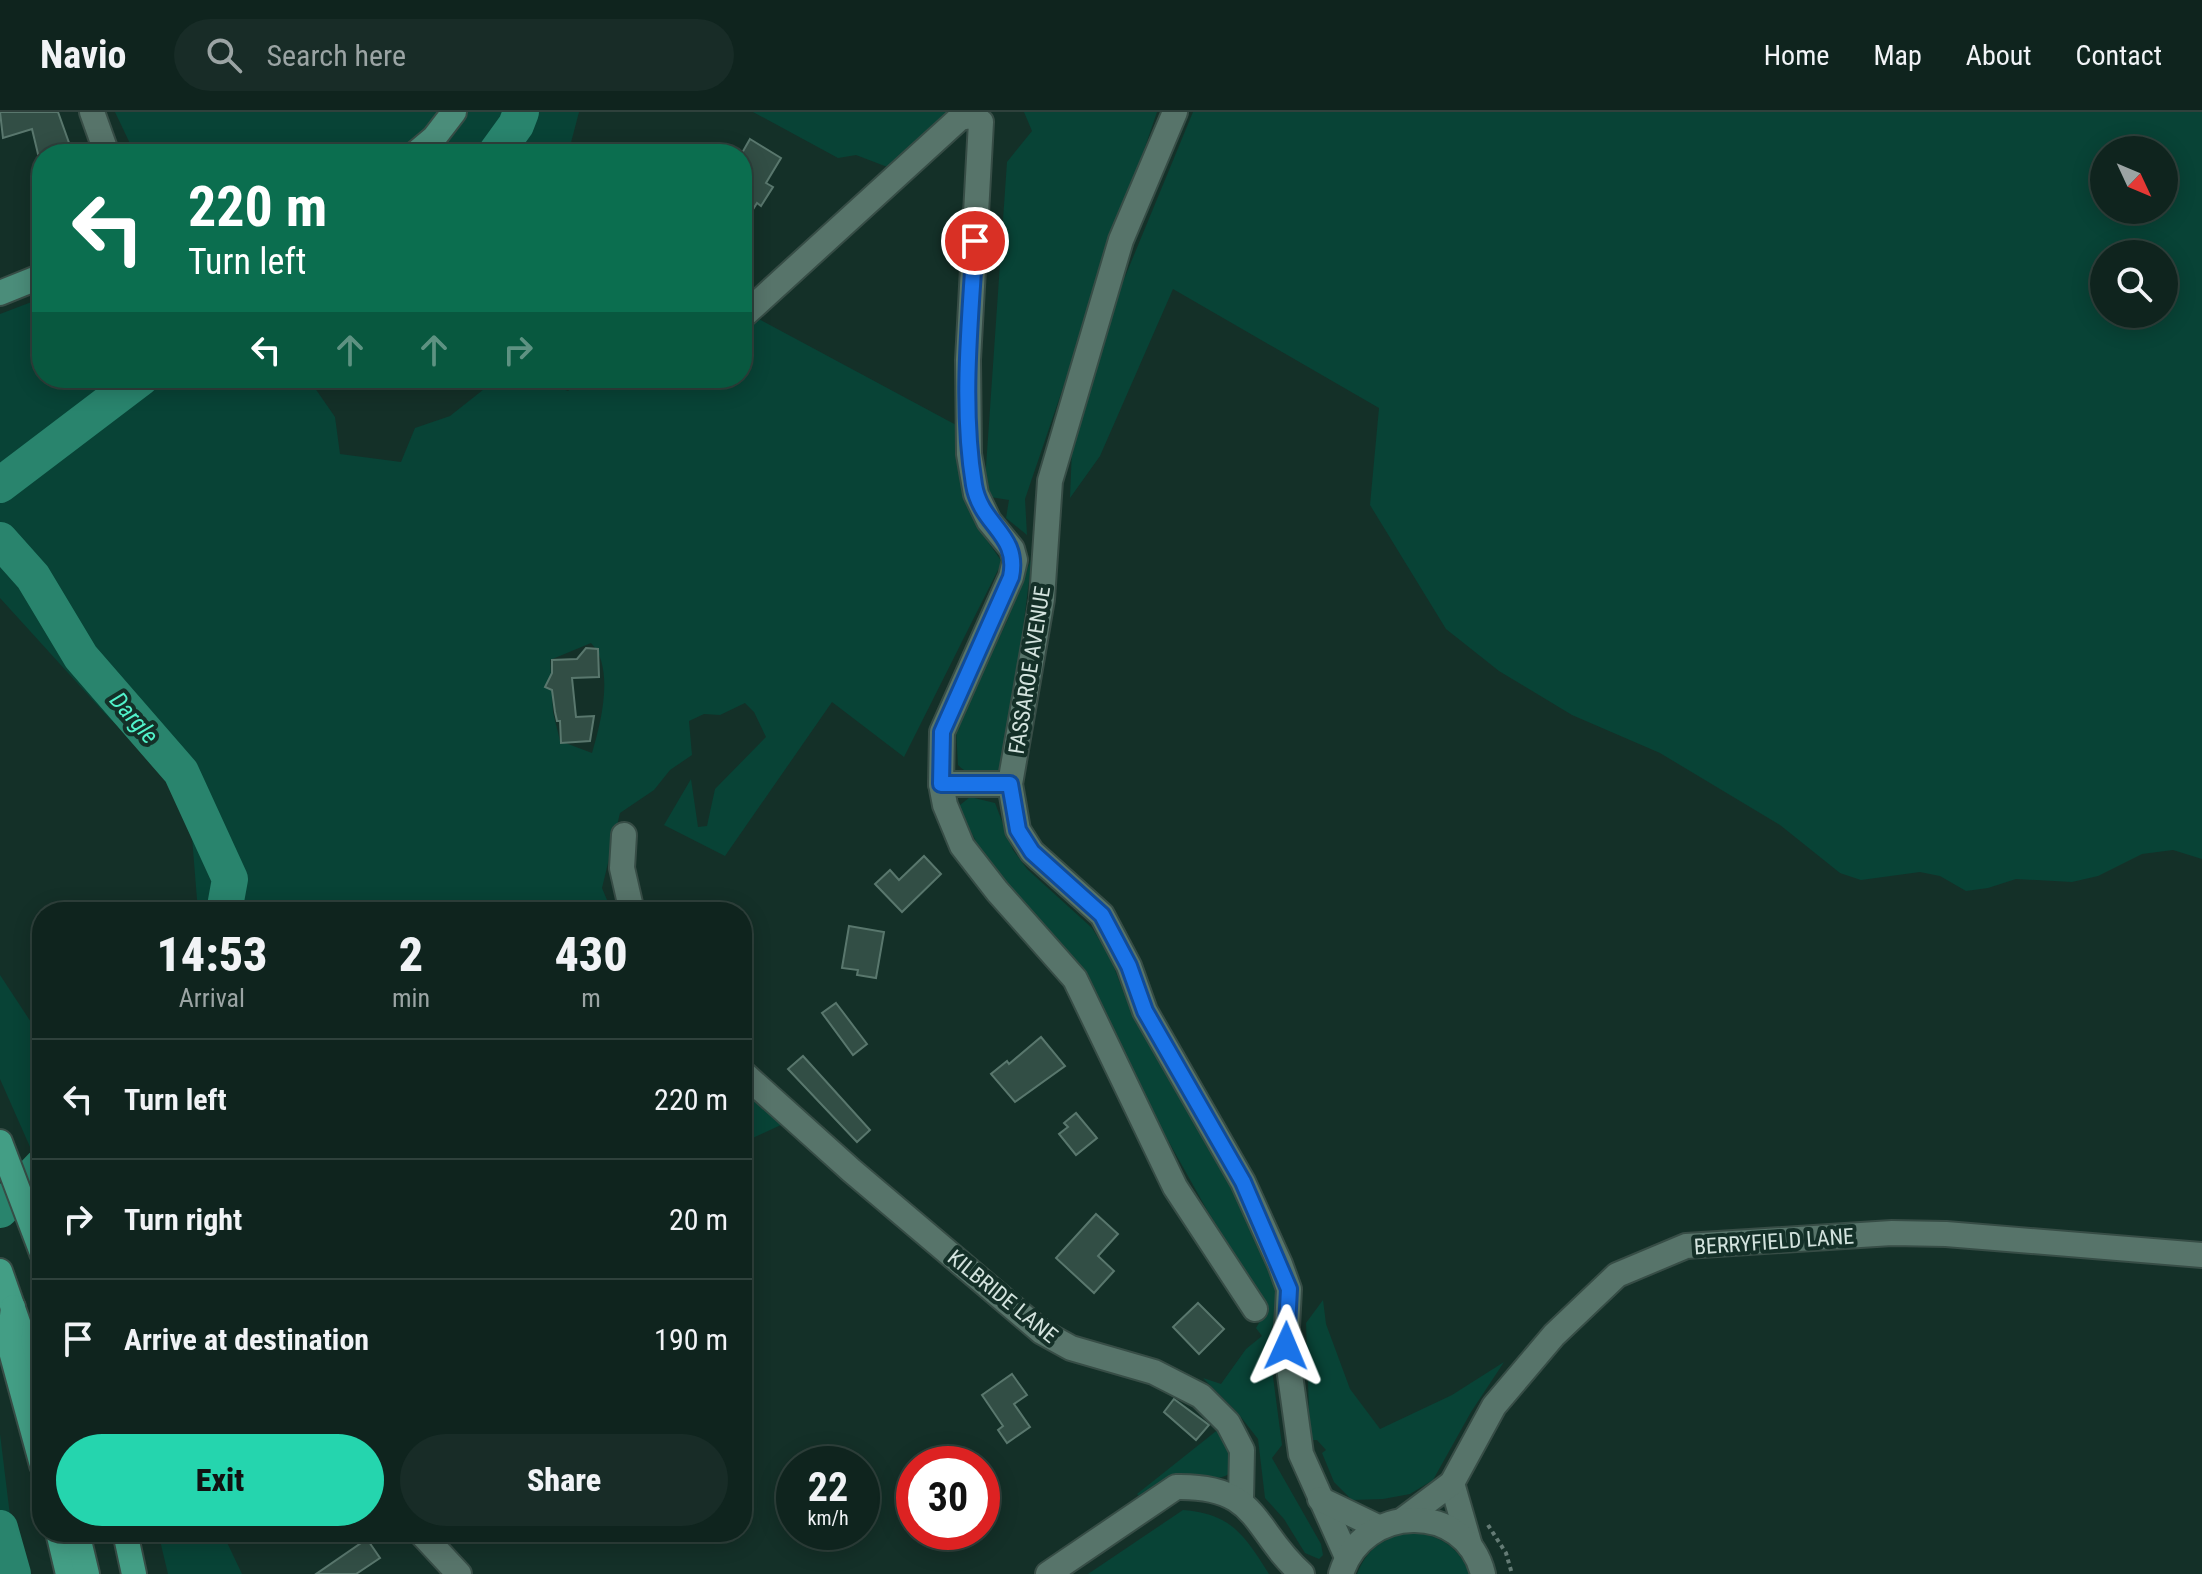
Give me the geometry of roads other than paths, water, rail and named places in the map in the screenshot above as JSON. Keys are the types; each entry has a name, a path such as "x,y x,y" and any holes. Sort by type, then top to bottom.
{"highway":[{"path":"4,1151 32,1227"},
{"path":"0,1271 32,1362"},
{"path":"13,1307 9,1344 32,1428"},
{"path":"60,1542 68,1574"},
{"path":"79,1542 87,1574"},
{"path":"127,1542 134,1574"}],"main road":[{"path":"427,144 454,112"},
{"path":"0,293 32,280"}],"street":[{"path":"92,112 103,144"},
{"name":"FASSAROE AVENUE","path":"1175,112 1121,240 1050,481 1042,599 1010,784 1018,830 1032,852 1102,915 1129,966 1145,1011 1243,1182 1280,1264 1289,1289 1286,1346 1301,1454 1320,1499 1338,1569"},
{"path":"752,308 960,118 971,116 981,122 968,360 969,454 976,494 989,521 1012,549 1015,560 1011,577 942,732 941,784 945,805 962,846 997,891 1075,979 1175,1187 1255,1309"},
{"path":"941,784 1010,784"},
{"path":"624,835 622,868 630,902"},
{"name":"KILBRIDE LANE","path":"752,1081 852,1171 1042,1332 1071,1348 1154,1372 1201,1396 1228,1423 1242,1450 1241,1500"},
{"name":"BERRYFIELD LANE","path":"1404,1519 1452,1483 1494,1406 1554,1335 1617,1275 1686,1246 1892,1233 1946,1234 2202,1255"},
{"path":"1452,1483 1470,1548 1483,1574"},
{"path":"1048,1574 1176,1487 1195,1486 1241,1500 1302,1574"},
{"path":"1320,1499 1378,1527"},
{"path":"1338,1569 1360,1540 1378,1527 1404,1519 1429,1521 1441,1526 1452,1531 1470,1548"},
{"path":"429,1542 459,1574"}],"waterway":[{"path":"502,144 521,112"},
{"path":"0,485 128,388"},
{"name":"Dargle","path":"0,540 33,577 81,657 181,772 230,879 226,902"},
{"name":"Dargle","path":"0,1210 32,1176"},
{"name":"Dargle","path":"0,1528 13,1574"}]}
